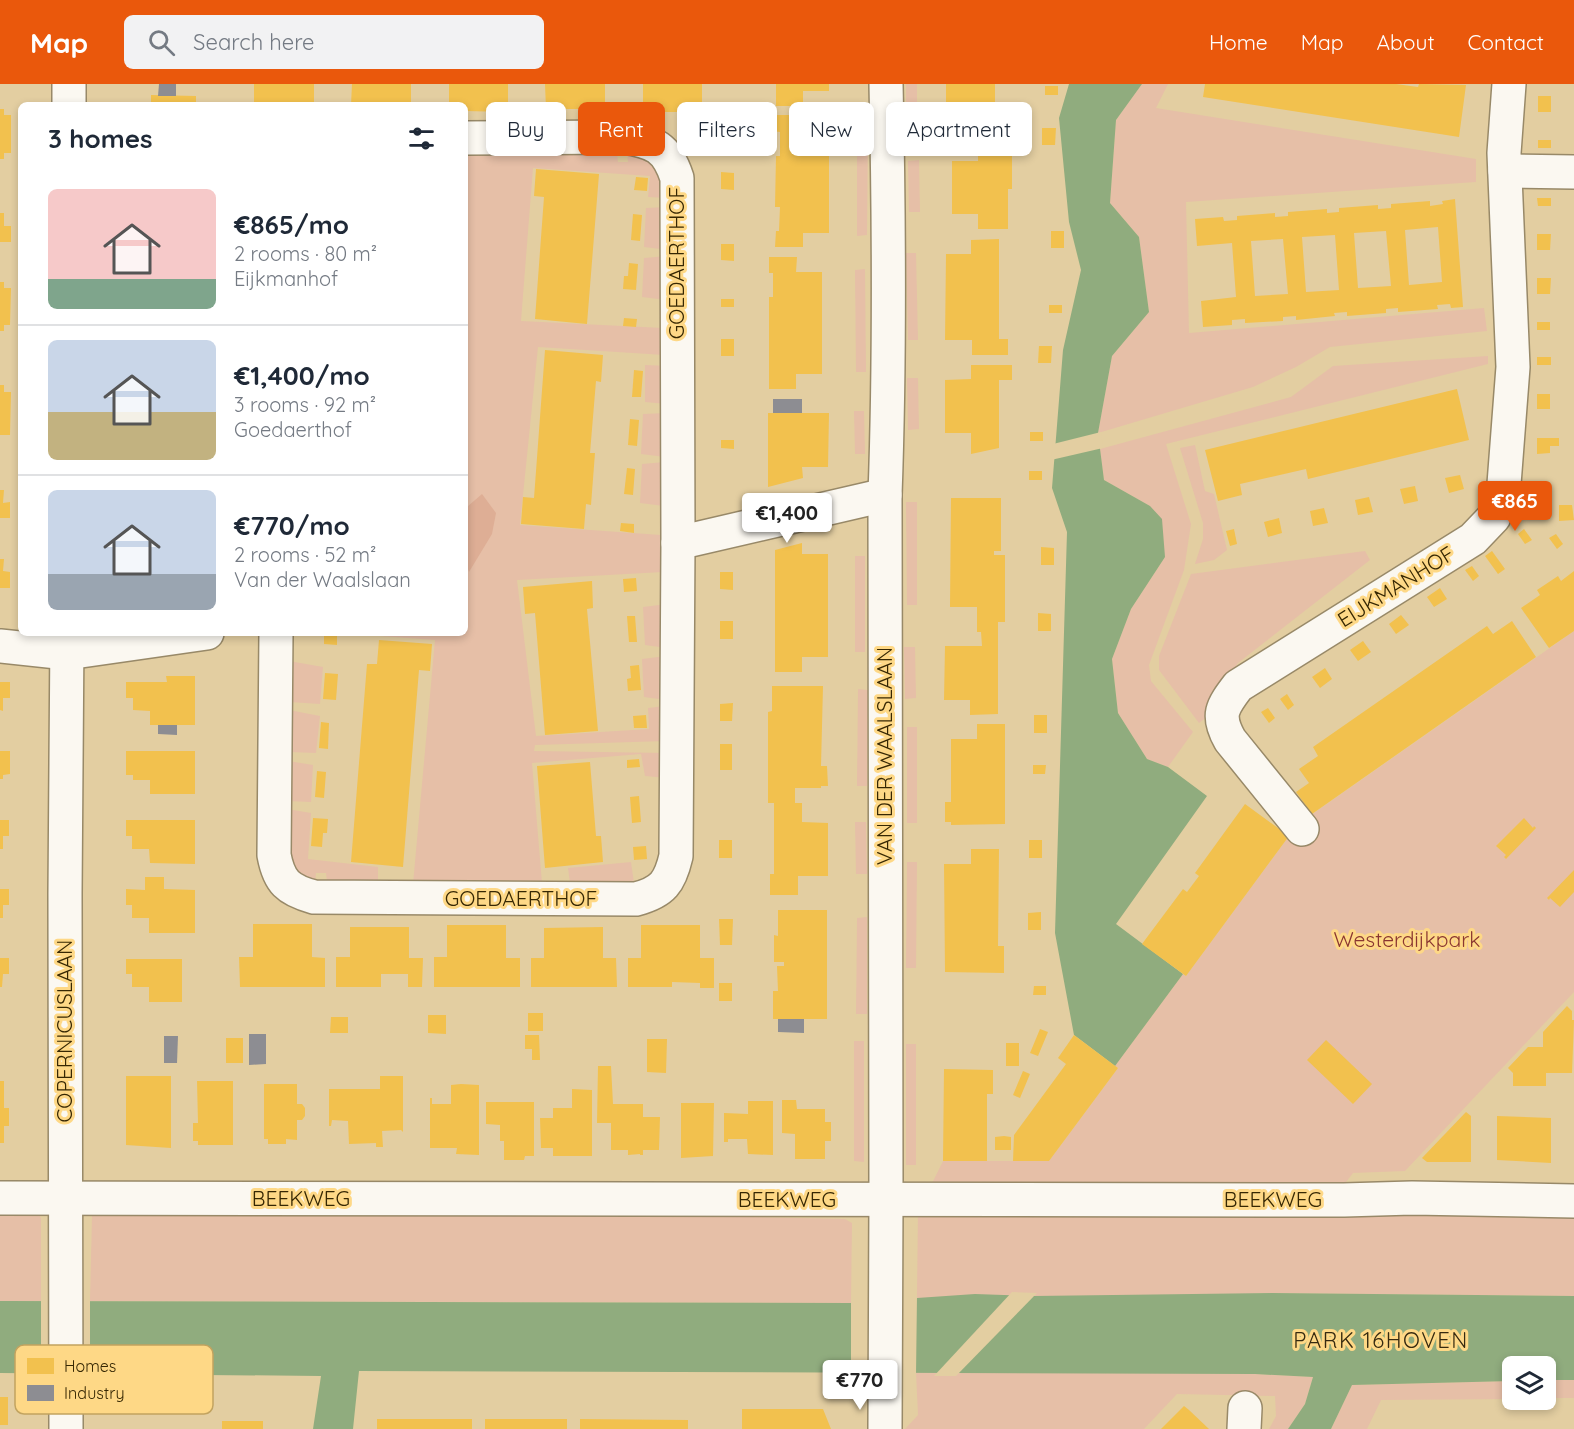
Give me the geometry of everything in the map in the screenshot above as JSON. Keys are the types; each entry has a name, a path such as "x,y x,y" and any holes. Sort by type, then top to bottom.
{"street":[{"path":"69,84 69,102"},
{"name":"VAN DER WAALSLAAN","path":"885,84 888,190 888,419 885,495 885,1429"},
{"name":"EIJKMANHOF","path":"1302,829 1230,740 1221,725 1222,712 1238,686 1473,539 1494,517 1504,484 1513,367 1504,135 1509,84"},
{"name":"GOEDAERTHOF","path":"276,636 274,855 277,869 284,882 297,892 314,897 636,899 651,895 663,887 671,874 676,856 677,178 672,161 660,148 645,141 624,137 468,138"},
{"path":"1505,171 1574,172"},
{"path":"678,543 885,495"},
{"path":"0,646 165,636"},
{"name":"COPERNICUSLAAN","path":"66,1345 67,643"},
{"name":"BEEKWEG","path":"0,1198 1344,1200 1412,1198 1574,1201"}],"green space":[{"path":"906,84 917,84 917,102 906,102"},
{"path":"1142,84 1168,84 1156,108 1476,159 1476,182 1186,202 1189,333 1484,308 1487,331 1330,347 1296,367 1253,387 1098,433 1112,356 1149,312 1139,237 1110,203 1116,120"},
{"path":"566,153 578,153 578,156 617,156 618,162 628,162 627,156 656,156 667,198 648,197 650,176 533,168 521,321 663,328 664,355 538,347 520,525 661,535 663,572 517,580 536,736 649,729 648,708 665,706 665,741 535,745 534,751 667,753 667,778 645,776 641,754 532,763 542,883 413,884 435,640 381,636 468,636 468,154 566,156"},
{"path":"857,156 868,156 867,235 857,236"},
{"path":"919,160 920,212 909,212 908,161"},
{"path":"668,207 668,250 644,247 646,208"},
{"path":"906,253 916,253 918,340 908,340"},
{"path":"667,256 666,300 642,297 644,258"},
{"path":"865,269 866,372 856,372 855,270"},
{"path":"1488,356 1488,364 1166,444 1191,524 1184,570 1149,665 1151,681 1193,732 1168,767 1147,759 1118,713 1112,659 1131,609 1165,557 1150,506 1104,480 1100,449 1291,397 1333,366"},
{"path":"645,365 667,366 666,404 645,402"},
{"path":"907,378 918,378 919,429 908,430"},
{"path":"854,411 864,411 865,454 855,454"},
{"path":"666,413 665,457 641,454 643,414"},
{"path":"1195,445 1205,491 1214,494 1227,550 1214,560 1195,564 1203,539 1203,523 1180,448"},
{"path":"665,462 664,506 640,503 642,464"},
{"path":"906,502 917,502 917,605 907,605"},
{"path":"1365,551 1370,560 1238,663 1221,687 1216,710 1199,723 1159,670 1159,656 1191,574"},
{"path":"855,556 865,556 865,652 855,652"},
{"path":"667,604 667,648 645,645 643,607"},
{"name":"Westerdijkpark","path":"1574,631 1574,992 1405,1171 1353,1173 1322,1213 1574,1214 1574,1296 1257,1293 1194,1373 1313,1377 1305,1404 1288,1429 1269,1429 1276,1416 1275,1396 1177,1394 1144,1429 905,1429 918,1415 916,1372 918,1212 943,1161 1049,1161 1118,1068 1115,1066 1183,974 1186,976 1289,836 1304,820"},
{"path":"904,647 915,647 916,698 905,699"},
{"path":"666,656 666,700 644,697 642,659"},
{"path":"289,661 323,667 320,704 289,702"},
{"path":"858,689 868,690 867,786 857,786"},
{"path":"289,710 320,716 316,753 289,752"},
{"path":"907,727 917,727 917,823 907,823"},
{"path":"288,761 313,765 311,802 287,801"},
{"path":"287,809 311,813 308,859 378,867 378,884 327,882 326,873 316,873 315,883 287,871"},
{"path":"855,822 866,822 867,874 856,874"},
{"path":"631,862 634,883 570,883 568,868"},
{"path":"907,862 917,862 916,968 906,968"},
{"path":"867,917 867,1014 856,1014 857,918"},
{"path":"854,1041 864,1041 864,1162 854,1161"},
{"path":"906,1044 916,1044 916,1165 906,1165"},
{"path":"0,1213 38,1213 41,1218 41,1301 0,1301"},
{"path":"552,1213 845,1219 852,1223 851,1303 90,1301 92,1216 97,1214"},
{"path":"1556,1380 1574,1380 1574,1398 1556,1398"},
{"path":"1502,1381 1502,1399 1381,1400 1367,1429 1331,1429 1352,1385"}],"shaded area":[{"path":"1069,84 1142,84 1116,120 1110,203 1139,237 1149,312 1112,356 1098,433 1104,480 1150,506 1162,519 1165,557 1131,609 1112,659 1118,713 1147,759 1168,767 1207,796 1116,924 1183,974 1115,1066 1074,1035 1055,933 1067,532 1052,488 1063,350 1081,270 1069,222 1059,118"},
{"path":"482,494 496,513 492,534 469,572 468,569 468,506"},
{"path":"1272,1293 1574,1296 1574,1380 1556,1380 1556,1356 1502,1356 1502,1381 1352,1385 1331,1429 1288,1429 1305,1404 1313,1377 1255,1374 359,1371 353,1429 313,1429 321,1376 213,1375 213,1345 15,1345 15,1373 0,1373 0,1301 889,1303 917,1298 975,1294 1034,1296"}],"pier":[{"path":"1101,432 1103,448 1051,460 1053,444"},
{"path":"1012,1292 1037,1293 956,1376 934,1376"},
{"path":"917,1295 916,1375 851,1375 851,1300 889,1300"},
{"path":"41,1298 90,1298 90,1345 41,1345"}],"building: Homes":[{"path":"254,84 314,84 314,102 254,102"},
{"path":"352,84 411,84 411,102 351,102"},
{"path":"449,84 508,84 508,102 486,102 486,111 468,111 468,102 449,102"},
{"path":"545,84 605,84 605,102 578,102 578,109 566,109 566,102 546,102"},
{"path":"643,84 702,84 702,102 677,102 677,112 665,112 665,102 643,102"},
{"path":"776,84 829,84 829,91 803,91 803,102 789,102 789,106 777,106"},
{"path":"946,84 995,84 995,102 946,102"},
{"path":"1205,84 1396,84 1418,87 1419,84 1466,85 1459,137 1203,97"},
{"path":"1045,86 1058,86 1058,95 1045,95"},
{"path":"151,95 196,96 196,102 151,102"},
{"path":"1538,96 1551,96 1551,112 1538,112"},
{"path":"0,109 4,109 4,115 11,115 11,153 4,153 4,159 0,159"},
{"path":"777,115 789,115 789,156 829,156 829,233 803,233 803,247 775,247 776,231 779,231 780,207 775,207 776,156 780,156 780,132 777,132"},
{"path":"1042,128 1056,128 1055,145 1042,145"},
{"path":"1538,140 1551,140 1551,148 1538,148"},
{"path":"978,156 1012,156 1012,189 1008,189 1008,229 978,229 978,214 952,214 952,161 978,161"},
{"path":"536,169 599,174 587,324 535,319 544,197 534,196"},
{"path":"721,172 734,173 734,190 721,189"},
{"path":"636,177 648,178 647,191 634,190"},
{"path":"1537,198 1551,198 1551,206 1538,206"},
{"path":"1455,199 1463,307 1451,308 1450,304 1437,305 1438,309 1398,312 1398,308 1386,309 1386,313 1347,316 1347,312 1334,313 1335,316 1296,320 1296,316 1283,317 1283,321 1245,323 1245,319 1232,320 1232,325 1203,327 1201,301 1236,297 1232,243 1197,246 1195,219 1223,217 1224,221 1237,220 1237,216 1275,213 1275,217 1288,216 1288,212 1327,209 1327,213 1339,212 1339,208 1378,205 1378,209 1391,208 1391,204 1430,201 1430,206 1443,204 1442,201","holes":["1438,227 1442,282 1409,285 1405,230","1386,231 1391,286 1358,288 1354,233","1335,235 1339,290 1306,292 1302,237","1283,239 1288,294 1255,296 1251,241"]},
{"path":"0,213 4,213 4,226 11,226 11,242 0,242"},
{"path":"633,214 642,215 640,241 631,240"},
{"path":"1051,231 1064,231 1064,248 1051,248"},
{"path":"1537,234 1551,234 1550,250 1537,250"},
{"path":"999,239 999,339 1008,339 1008,355 972,355 972,340 945,340 946,254 971,254 971,240"},
{"path":"721,244 734,244 734,261 721,260"},
{"path":"769,257 797,257 796,272 822,272 822,374 796,374 796,389 769,389 769,297 773,297 773,273 769,273"},
{"path":"629,263 638,264 636,290 623,289 624,276 628,276"},
{"path":"1537,278 1551,278 1550,294 1537,294"},
{"path":"0,282 4,282 4,288 11,288 10,325 4,325 4,331 0,331"},
{"path":"721,299 734,299 734,307 721,307"},
{"path":"1049,305 1062,305 1062,313 1049,313"},
{"path":"624,318 637,319 636,327 623,326"},
{"path":"1537,322 1550,322 1550,330 1537,330"},
{"path":"721,339 734,339 734,356 721,356"},
{"path":"1039,346 1052,346 1051,363 1038,363"},
{"path":"545,350 603,355 601,382 596,381 590,453 595,453 591,505 586,504 584,529 521,524 523,497 534,498"},
{"path":"1537,357 1551,357 1551,365 1537,365"},
{"path":"971,365 1012,365 1012,380 999,380 999,448 971,454 971,433 945,433 945,380 971,379"},
{"path":"634,370 643,371 641,397 632,397"},
{"path":"0,385 4,385 4,392 11,392 10,435 0,435"},
{"path":"1457,389 1469,440 1308,479 1306,469 1240,484 1242,495 1218,501 1205,450"},
{"path":"1537,394 1550,394 1550,409 1537,409"},
{"path":"768,413 829,413 828,467 802,467 803,478 768,487"},
{"path":"630,419 639,420 637,446 628,445"},
{"path":"1030,432 1043,432 1043,441 1030,441"},
{"path":"1537,438 1559,438 1559,446 1550,446 1550,453 1537,454"},
{"path":"721,440 734,440 734,449 721,448"},
{"path":"627,468 635,469 633,495 624,494"},
{"path":"1029,471 1042,471 1042,480 1029,480"},
{"path":"1460,475 1464,489 1449,493 1445,478"},
{"path":"1537,482 1550,482 1550,490 1537,490"},
{"path":"1415,486 1418,501 1404,504 1400,489"},
{"path":"0,490 4,490 3,503 10,502 10,518 0,518"},
{"path":"1369,497 1373,512 1358,515 1355,500"},
{"path":"951,498 1001,498 1001,551 994,551 994,555 1005,555 1005,622 998,622 998,714 970,715 970,700 944,700 945,646 982,646 981,632 977,632 977,607 950,607"},
{"path":"1559,505 1572,505 1574,520 1559,521"},
{"path":"1324,508 1328,523 1313,526 1310,511"},
{"path":"1279,518 1282,533 1268,537 1264,522"},
{"path":"621,523 634,524 634,533 620,531"},
{"path":"1234,529 1237,544 1230,546 1226,531"},
{"path":"1524,529 1532,540 1525,544 1518,534"},
{"path":"1556,534 1563,544 1557,549 1549,538"},
{"path":"802,543 802,554 828,554 828,657 802,657 802,672 775,672 775,550"},
{"path":"1041,547 1054,548 1054,565 1041,565"},
{"path":"1492,551 1505,569 1498,574 1485,556"},
{"path":"0,559 4,559 3,571 10,572 10,588 0,588"},
{"path":"1472,566 1479,576 1473,581 1465,570"},
{"path":"1574,571 1574,631 1549,648 1521,608 1540,595 1537,590 1558,576 1561,581"},
{"path":"720,572 733,572 733,590 720,589"},
{"path":"636,578 637,591 624,592 623,579"},
{"path":"592,581 593,608 587,609 598,731 545,735 535,613 525,614 523,587"},
{"path":"1440,588 1447,599 1434,607 1427,597"},
{"path":"1038,613 1051,614 1051,631 1038,631"},
{"path":"1401,615 1409,625 1396,634 1389,624"},
{"path":"627,616 635,616 637,642 629,642"},
{"path":"720,621 733,621 733,639 720,639"},
{"path":"1512,621 1536,657 1312,814 1296,792 1309,783 1299,769 1318,756 1313,747 1487,626 1493,634"},
{"path":"324,636 337,636 337,645 324,644"},
{"path":"379,640 432,644 430,671 419,670 403,867 351,862 367,664 377,664"},
{"path":"1363,641 1371,652 1358,661 1350,650"},
{"path":"639,665 641,690 628,691 627,679 631,678 630,666"},
{"path":"1325,668 1332,679 1320,688 1312,677"},
{"path":"325,673 338,674 336,700 323,699"},
{"path":"166,676 195,676 195,725 150,725 150,711 133,710 133,698 126,698 126,682 167,682"},
{"path":"0,682 10,682 10,698 3,698 3,711 0,710"},
{"path":"772,686 823,686 821,766 827,766 828,786 795,788 795,803 802,803 802,822 828,823 828,876 798,876 798,895 770,895 770,874 774,874 774,803 768,803 768,712 772,711"},
{"path":"1287,694 1294,705 1288,710 1280,699"},
{"path":"733,703 732,721 720,721 720,704"},
{"path":"1268,708 1275,718 1269,723 1261,712"},
{"path":"646,715 647,728 634,728 633,716"},
{"path":"1034,715 1047,715 1047,733 1034,733"},
{"path":"321,722 329,723 328,749 319,748"},
{"path":"977,724 1005,724 1005,824 951,825 951,822 945,822 945,802 951,802 951,739 977,739"},
{"path":"720,744 732,744 732,770 720,770"},
{"path":"0,751 10,751 10,774 3,775 3,779 0,779"},
{"path":"126,751 195,751 195,794 150,794 150,780 133,780 133,775 126,775"},
{"path":"639,759 640,767 627,768 627,760"},
{"path":"590,762 596,836 601,836 603,862 545,868 537,766"},
{"path":"1033,765 1046,765 1045,774 1033,774"},
{"path":"317,771 326,772 324,798 315,797"},
{"path":"639,796 641,822 632,823 630,797"},
{"path":"1245,804 1289,836 1186,976 1142,944 1183,889 1187,892 1199,876 1195,873"},
{"path":"313,818 328,819 327,833 323,833 322,847 311,846"},
{"path":"1524,818 1533,828 1534,826 1536,828 1506,859 1504,857 1506,855 1496,846"},
{"path":"0,820 9,820 9,836 3,836 3,849 0,849"},
{"path":"126,820 195,820 195,864 150,863 149,849 132,849 132,836 126,836"},
{"path":"719,840 732,840 732,858 719,858"},
{"path":"1029,840 1042,840 1042,858 1029,858"},
{"path":"646,846 647,859 634,860 633,847"},
{"path":"971,849 999,849 998,946 1004,946 1004,973 945,972 944,864 971,864"},
{"path":"1574,870 1574,892 1560,907 1547,898"},
{"path":"145,877 164,877 164,889 195,890 195,933 149,933 149,918 132,918 132,905 126,905 126,889 145,890"},
{"path":"0,889 9,889 9,905 3,905 3,918 0,918"},
{"path":"778,910 827,910 827,1019 773,1019 773,991 778,991 777,966 784,966 784,962 774,962 774,935 778,936"},
{"path":"1041,912 1041,930 1028,930 1028,913"},
{"path":"719,919 733,919 732,945 720,945"},
{"path":"253,924 312,924 312,957 325,958 325,987 240,987 239,957 253,957"},
{"path":"447,925 506,925 506,958 520,958 520,987 434,987 434,957 447,957"},
{"path":"641,925 700,925 700,958 714,958 714,988 700,988 700,983 672,982 672,987 628,987 628,958 641,958"},
{"path":"350,927 409,927 409,958 423,958 422,987 408,987 408,974 381,974 381,987 336,987 336,957 350,957"},
{"path":"603,927 603,958 616,958 617,987 531,987 531,958 544,958 544,928"},
{"path":"0,958 9,958 9,974 3,974 2,987 0,987"},
{"path":"126,959 182,959 182,1002 149,1002 149,987 132,987 132,974 126,974"},
{"path":"719,983 732,983 732,1001 719,1001"},
{"path":"1034,986 1046,986 1046,995 1033,995"},
{"path":"1567,1006 1572,1011 1572,1020 1574,1020 1572,1073 1546,1073 1546,1086 1513,1086 1513,1073 1508,1068 1528,1047 1543,1047 1543,1032"},
{"path":"528,1013 543,1013 543,1031 528,1031"},
{"path":"428,1015 446,1015 446,1034 428,1033"},
{"path":"331,1017 348,1017 348,1033 330,1033"},
{"path":"1040,1029 1048,1032 1038,1056 1030,1053"},
{"path":"525,1035 539,1035 540,1060 532,1060 532,1049 525,1049"},
{"path":"1074,1035 1118,1068 1049,1161 1013,1161 1014,1135 1066,1064 1058,1058"},
{"path":"226,1038 243,1038 243,1063 226,1063"},
{"path":"647,1039 667,1039 666,1073 647,1072"},
{"path":"1326,1040 1372,1084 1353,1104 1307,1060"},
{"path":"1006,1043 1019,1043 1019,1066 1006,1066"},
{"path":"598,1066 611,1066 613,1104 643,1104 643,1117 660,1117 659,1150 643,1150 643,1155 628,1155 628,1150 611,1150 611,1123 597,1123"},
{"path":"944,1069 993,1070 993,1094 987,1094 987,1161 943,1161"},
{"path":"1023,1071 1030,1074 1020,1098 1013,1095"},
{"path":"126,1076 171,1076 171,1148 126,1145"},
{"path":"380,1076 403,1076 403,1132 401,1130 382,1131 383,1147 376,1147 376,1143 349,1144 348,1121 332,1120 329,1126 329,1089 380,1089"},
{"path":"0,1081 4,1081 4,1108 9,1108 9,1126 4,1126 4,1143 0,1143"},
{"path":"197,1081 233,1081 233,1145 198,1145 198,1141 193,1141 193,1123 198,1123"},
{"path":"264,1084 297,1084 297,1104 302,1104 305,1108 305,1116 302,1120 297,1120 297,1140 286,1139 286,1144 268,1144 268,1139 264,1139"},
{"path":"451,1085 479,1085 479,1155 456,1154 457,1148 430,1148 430,1098 432,1098 432,1104 451,1104"},
{"path":"572,1089 592,1090 592,1156 553,1156 553,1148 541,1148 540,1118 553,1118 553,1108 572,1108"},
{"path":"782,1100 796,1100 797,1109 825,1109 825,1122 831,1122 831,1141 825,1141 825,1159 795,1159 795,1134 782,1133"},
{"path":"748,1101 773,1101 773,1155 748,1154 747,1139 728,1139 728,1142 724,1142 724,1113 748,1114"},
{"path":"486,1102 534,1102 534,1156 525,1156 524,1160 504,1160 504,1141 500,1141 500,1125 486,1124"},
{"path":"681,1103 714,1103 713,1156 681,1158"},
{"path":"1466,1112 1471,1116 1471,1162 1427,1162 1422,1158"},
{"path":"1497,1116 1551,1118 1551,1163 1497,1160"},
{"path":"995,1137 1011,1137 1011,1150 995,1150"},
{"path":"0,1397 8,1397 8,1425 0,1425"},
{"path":"1184,1406 1189,1410 1209,1429 1161,1429"},
{"path":"742,1409 823,1409 831,1429 742,1429"},
{"path":"377,1419 472,1419 472,1429 377,1429"},
{"path":"485,1419 567,1419 567,1429 485,1429"},
{"path":"580,1419 688,1420 688,1429 580,1429"},
{"path":"222,1421 263,1421 263,1429 222,1429"}],"building: Industry":[{"path":"159,84 176,84 176,96 158,96"},
{"path":"773,399 802,399 802,413 773,413"},
{"path":"158,725 177,725 177,735 158,734"},
{"path":"778,1019 804,1019 804,1033 778,1032"},
{"path":"249,1034 266,1034 266,1064 249,1065"},
{"path":"164,1036 178,1036 177,1063 164,1063"}],"district":[{"name":"PARK 16HOVEN","path":"1381,1340"}]}
